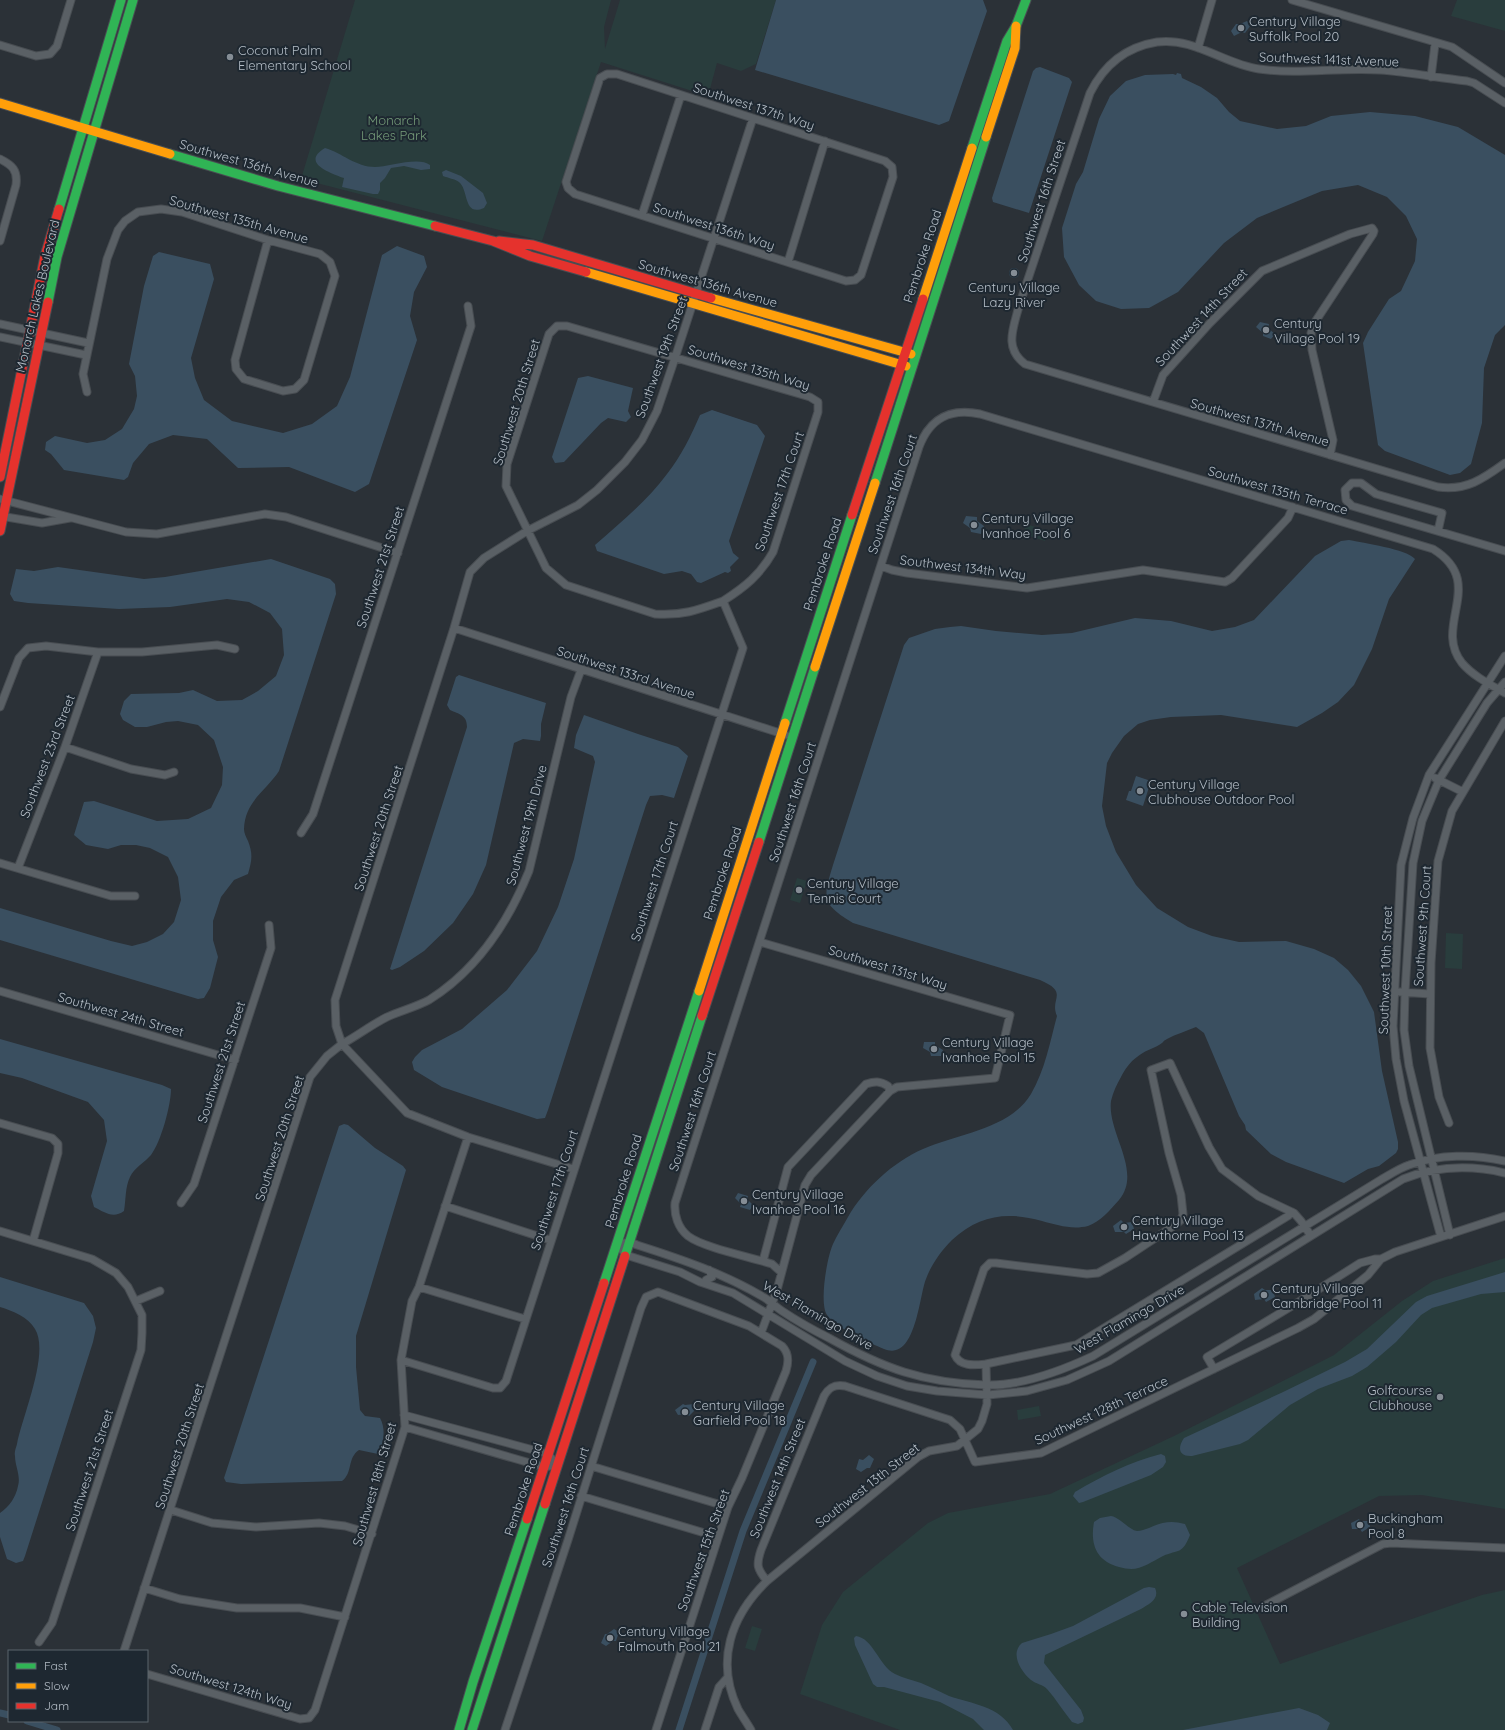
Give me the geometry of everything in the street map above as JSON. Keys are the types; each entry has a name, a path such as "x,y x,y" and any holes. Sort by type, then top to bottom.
{"main road":[{"name":"Monarch Lakes Boulevard","path":"0,477 45,256 120,0"},
{"name":"Monarch Lakes Boulevard","path":"0,531 3,500 39,345 57,258 133,0"},
{"name":"Pembroke Road","path":"459,1730 900,364 1007,41 1016,26 1026,0"},
{"name":"Pembroke Road","path":"472,1730 1015,48 1016,26"},
{"name":"Southwest 136th Avenue","path":"0,103 278,186 493,241 530,256 912,367"},
{"name":"Southwest 136th Avenue","path":"493,241 533,245 696,294 916,355"},
{"path":"492,1624 504,1628"}],"street":[{"path":"0,45 36,56 50,54 58,46 71,0"},
{"path":"1198,48 1212,0"},
{"path":"1292,0 1458,50 1505,83"},
{"name":"Southwest 141st Avenue","path":"1107,66 1129,51 1158,42 1170,41 1198,48 1258,69 1380,70 1474,83 1505,103"},
{"path":"1430,77 1435,44"},
{"name":"Southwest 16th Street","path":"1012,347 1012,334 1019,306 1085,105 1097,79 1107,66"},
{"name":"Southwest 137th Way","path":"568,188 566,182 600,78 607,74 618,74 885,161 892,167 893,177 890,189 861,275 855,280"},
{"path":"642,215 681,95"},
{"name":"Southwest 19th Street","path":"527,531 578,505 597,490 625,462 642,440 657,411 753,118"},
{"path":"788,262 825,141"},
{"path":"0,159 10,164 15,169 17,176 0,242"},
{"name":"Southwest 136th Way","path":"568,188 575,194 846,281 855,280"},
{"name":"Southwest 135th Avenue","path":"88,343 107,260 118,230 125,221 138,212 161,209 182,212 268,240 320,254 330,262 335,276 304,380 295,389 283,391 244,379 236,369 234,360 268,240"},
{"name":"Southwest 14th Street","path":"1152,402 1163,375 1196,338 1262,271 1350,234 1372,228 1374,231 1373,234 1315,322 1311,333 1312,350 1334,443 1330,455"},
{"name":"Southwest 21st Street","path":"301,833 313,814 471,326 468,306"},
{"path":"0,324 88,343 83,374 87,392"},
{"name":"Southwest 135th Way","path":"557,326 567,326 810,397 818,402"},
{"name":"Southwest 20th Street","path":"557,326 549,334 507,464 506,486 546,568 566,585 655,614 668,615 694,612 722,601"},
{"path":"0,337 86,355"},
{"name":"Southwest 137th Avenue","path":"1012,347 1016,358 1025,364 1415,480 1448,488 1461,488 1471,484 1488,476 1505,463"},
{"name":"Southwest 17th Court","path":"401,1360 493,1388 500,1388 506,1381 550,1240 743,648 722,601 744,587 766,566 773,552 818,412 818,402"},
{"name":"Southwest 135th Terrace","path":"943,417 957,412 980,414 1429,548 1446,559 1456,575 1459,587 1452,640 1463,664 1488,683 1505,693"},
{"name":"Southwest 16th Court","path":"763,1261 702,1243 688,1236 681,1228 677,1219 675,1203 922,440 929,428 943,417"},
{"path":"1438,531 1442,513 1376,494 1361,483 1352,483 1345,490 1346,500 1352,506 1505,551"},
{"path":"3,500 126,532 157,534 265,514 286,517 398,553"},
{"name":"Southwest 134th Way","path":"881,566 907,573 1027,588 1143,570 1225,582 1232,578 1288,518 1294,507"},
{"path":"2,516 42,523 72,517"},
{"name":"Southwest 20th Street","path":"124,1650 171,1510 310,1077 327,1056 342,1044 336,1026 335,1000 454,628 470,572 484,558 527,531"},
{"name":"Southwest 133rd Avenue","path":"454,628 792,737"},
{"path":"0,707 19,658 28,648 46,646 98,652 142,652 217,645 235,649"},
{"name":"Southwest 23rd Street","path":"18,868 65,747 98,652"},
{"name":"Southwest 10th Street","path":"1441,1237 1404,1101 1396,1059 1393,1026 1401,865 1412,818 1429,775 1505,656"},
{"name":"Southwest 19th Drive","path":"342,1044 386,1018 428,1000 459,978 482,953 507,919 520,894 529,871 571,697 581,670"},
{"name":"Southwest 10th Street","path":"1450,1235 1433,1171 1409,1066 1404,1030 1414,855 1422,821 1439,780 1470,728 1498,689 1505,682"},
{"name":"Southwest 9th Court","path":"1449,1123 1438,1097 1432,1064 1430,994 1432,940 1438,862 1452,811 1505,721"},
{"path":"65,747 131,769 165,775 174,772"},
{"path":"1429,775 1463,792"},
{"path":"0,863 111,896 135,896"},
{"name":"Southwest 21st Street","path":"181,1203 194,1184 271,948 269,925"},
{"name":"Southwest 131st Way","path":"760,942 1010,1015 995,1078 897,1087 890,1091"},
{"name":"Southwest 24th Street","path":"0,991 235,1060"},
{"path":"1395,991 1430,994"},
{"path":"342,1044 407,1113 468,1137 573,1169"},
{"path":"1292,1212 1288,1216 1076,1345 986,1364 963,1363 958,1360 955,1355 984,1270 987,1266 996,1263 1087,1274 1098,1273 1151,1241 1181,1220 1183,1214 1181,1195 1169,1153 1151,1070 1170,1062 1209,1146 1222,1170 1258,1196 1292,1212 1299,1218 1311,1236"},
{"path":"761,1333 772,1303 781,1272 808,1178 890,1091 888,1086 883,1082 874,1081 866,1084 788,1167 763,1261 772,1264 781,1272"},
{"path":"0,1123 52,1138 58,1144 58,1153 33,1241"},
{"name":"Southwest 18th Street","path":"309,1718 315,1710 405,1428 401,1360 412,1301 419,1287 468,1137"},
{"name":"West Flamingo Drive","path":"617,1244 630,1242 709,1270 746,1288 828,1338 860,1355 896,1370 925,1378 987,1385 1030,1379 1093,1356 1397,1170 1421,1162 1463,1156 1505,1161"},
{"name":"West Flamingo Drive","path":"626,1255 706,1280 768,1314 845,1361 877,1376 907,1386 937,1391 988,1395 1027,1391 1067,1380 1109,1361 1403,1179 1424,1172 1460,1167 1487,1168 1505,1173"},
{"path":"445,1206 550,1240"},
{"name":"Southwest 128th Terrace","path":"833,1386 845,1386 950,1420 958,1426 966,1440 975,1462 1040,1453 1214,1369 1314,1318 1368,1275 1381,1259 1395,1252 1505,1216"},
{"name":"Southwest 21st Street","path":"0,1231 92,1259 107,1266 116,1273 128,1287 142,1315 140,1350 52,1623 39,1642"},
{"path":"617,1244 626,1255"},
{"name":"Southwest 128th Terrace","path":"1214,1369 1206,1357 1297,1304 1360,1263 1381,1259"},
{"path":"680,1272 684,1260"},
{"path":"706,1280 712,1277 709,1270"},
{"name":"West Flamingo Drive","path":"680,1272 700,1282 726,1290"},
{"path":"419,1287 525,1319"},
{"path":"136,1301 160,1291"},
{"name":"Southwest 16th Court","path":"505,1730 641,1308 646,1298 650,1294 662,1292 749,1326 761,1333"},
{"name":"Southwest 15th Street","path":"656,1730 728,1506 735,1496 788,1364 789,1358 786,1350 761,1333"},
{"name":"Southwest 13th Street","path":"751,1730 738,1708 728,1677 727,1658 728,1649 736,1622 745,1605 767,1581 918,1457 928,1451 957,1446 978,1429 987,1404 988,1395 986,1364"},
{"name":"Southwest 14th Street","path":"767,1581 758,1569 757,1564 761,1550 826,1391 833,1386"},
{"path":"404,1415 548,1454 557,1465"},
{"path":"405,1428 544,1467 557,1465"},
{"path":"591,1466 728,1506"},
{"path":"581,1496 718,1537"},
{"path":"171,1510 212,1523 256,1527 319,1523 345,1526 372,1534"},
{"path":"1266,1604 1383,1544 1391,1543 1505,1548"},
{"path":"144,1588 180,1599 237,1608 300,1608 345,1617"},
{"name":"Southwest 124th Way","path":"148,1674 300,1719 309,1718"},
{"path":"705,1730 719,1687 728,1677"}],"green space":[{"name":"Monarch Lakes Park","path":"355,0 611,0 604,27 605,49 620,0 776,0 756,64 741,71 717,63 708,96 601,62 542,241 301,179"},
{"path":"1457,0 1505,0 1505,31 1451,16"},
{"path":"1026,524 1048,531 1045,541 1023,534"},
{"name":"Century Village Tennis Court","path":"797,878 807,881 800,903 790,900"},
{"path":"1446,933 1463,934 1462,969 1445,968"},
{"path":"1505,1258 1505,1509 1422,1495 1379,1496 1237,1568 1280,1664 1482,1595 1505,1590 1505,1730 900,1730 800,1694 822,1625 843,1592 928,1523 948,1513 1050,1494 1174,1436 1334,1355 1402,1301 1433,1281"},
{"path":"1039,1406 1041,1416 1018,1420 1017,1410"},
{"path":"752,1626 762,1629 755,1651 745,1648"}],"water":[{"path":"776,0 983,0 987,11 949,121 939,125 755,70"},
{"name":"Century Village Suffolk Pool 20","path":"1247,21 1251,25 1245,33 1242,32 1234,36 1231,31 1236,24"},
{"path":"1040,67 1069,78 1072,82 1029,213 993,202 992,198 1033,71"},
{"path":"1177,73 1181,74 1182,78 1201,87 1217,98 1229,112 1240,121 1277,129 1306,126 1331,116 1370,112 1415,116 1458,127 1505,155 1505,325 1495,335 1484,368 1482,423 1471,464 1460,473 1450,475 1385,451 1378,445 1363,343 1368,332 1389,299 1401,291 1415,261 1417,239 1406,216 1387,197 1358,185 1322,191 1257,218 1224,243 1178,292 1149,308 1121,309 1096,301 1079,285 1064,257 1062,228 1076,184 1083,172 1099,119 1110,96 1126,81 1145,75 1176,75"},
{"path":"325,148 362,165 381,167 419,162 430,165 430,169 421,170 404,166 391,168 380,183 380,190 378,194 373,194 342,187 344,178 320,167 316,158 318,153"},
{"path":"446,170 461,176 483,193 487,203 484,208 477,210 469,206 462,186 459,182 443,176 442,172"},
{"path":"397,246 424,256 427,267 414,292 410,316 417,340 369,484 355,492 289,467 238,468 207,439 173,435 149,444 133,463 128,477 124,480 64,470 51,454 45,450 46,442 55,436 87,443 105,440 122,429 134,409 137,396 135,376 129,364 144,286 153,256 159,252 210,264 214,279 191,358 195,378 204,400 232,421 283,433 312,424 337,406 350,377 382,255"},
{"name":"Century Village Lazy River","path":"1012,268 1016,268 1018,269 1018,277 1012,278 1009,275 1009,271"},
{"name":"Century Village Pool 19","path":"1260,322 1269,324 1268,328 1275,334 1271,339 1263,336 1263,333 1256,327"},
{"path":"588,376 633,388 628,411 631,417 626,422 608,418 601,423 564,462 555,463 552,457 578,378"},
{"path":"712,410 757,425 765,436 729,541 733,553 739,558 730,567 731,571 728,573 725,572 701,583 697,582 691,574 682,571 664,574 597,551 595,545 642,503 667,474 685,446 700,415"},
{"name":"Century Village Ivanhoe Pool 6","path":"966,516 977,517 977,521 984,526 981,534 971,532 970,528 963,523"},
{"path":"1349,540 1394,549 1410,555 1415,559 1389,599 1372,649 1354,685 1338,702 1297,727 1221,715 1171,717 1150,720 1138,724 1124,736 1107,763 1102,806 1106,826 1116,852 1136,885 1157,908 1188,927 1212,936 1239,942 1286,941 1314,949 1334,958 1348,970 1361,986 1374,1012 1382,1071 1398,1142 1398,1149 1396,1153 1379,1166 1368,1169 1344,1183 1286,1162 1271,1154 1246,1130 1204,1033 1196,1027 1170,1037 1163,1043 1140,1055 1128,1066 1117,1085 1111,1101 1111,1113 1126,1164 1127,1177 1125,1189 1119,1200 1101,1218 1088,1226 1076,1227 1017,1216 994,1217 983,1220 962,1232 940,1253 934,1263 923,1287 918,1312 910,1337 903,1346 895,1350 884,1349 837,1325 827,1315 825,1309 824,1291 826,1269 836,1237 862,1196 880,1177 901,1161 923,1149 997,1123 1022,1106 1031,1094 1040,1075 1047,1056 1057,1016 1055,1010 1057,996 1056,992 1049,985 1040,980 853,923 835,911 827,899 827,885 833,865 904,645 909,638 935,629 961,626 1042,635 1072,633 1135,618 1171,621 1212,631 1235,627 1254,620 1315,556 1341,541"},
{"path":"271,559 330,579 335,584 336,594 279,771 252,804 245,819 244,830 251,850 248,874 234,880 221,897 213,921 213,940 218,957 210,988 204,998 198,999 0,940 0,908 132,946 147,942 163,934 174,922 181,900 178,877 168,857 150,848 136,845 121,845 108,849 86,845 74,835 84,802 94,801 157,821 188,819 211,808 222,785 223,767 214,740 198,725 178,721 166,722 147,727 135,727 123,720 120,714 124,701 131,694 179,693 193,690 217,701 242,700 258,691 276,676 284,655 282,629 270,613 249,602 227,599 170,607 119,609 28,603 14,601 10,594 16,569 34,571 58,567 144,579 165,577"},
{"path":"459,675 546,703 541,724 540,741 523,739 514,743 486,865 473,894 453,923 424,951 400,967 392,970 390,969 467,727 464,717 450,710 447,705 456,677"},
{"path":"584,715 678,747 688,756 674,798 662,795 650,796 646,805 548,1110 545,1118 537,1119 442,1087 414,1070 412,1062 422,1050 462,1029 507,990 537,951 558,907 574,859 595,762 593,756 574,748 576,735"},
{"name":"Century Village Clubhouse Outdoor Pool","path":"1136,776 1151,781 1143,806 1126,800"},
{"path":"0,1039 162,1085 171,1089 171,1096 162,1133 151,1155 134,1171 128,1181 124,1211 112,1215 105,1213 94,1207 91,1196 107,1141 104,1120 88,1102 22,1078 0,1073"},
{"name":"Century Village Ivanhoe Pool 15","path":"924,1042 935,1042 935,1045 943,1050 941,1056 931,1056 930,1052 923,1048"},
{"path":"344,1124 348,1125 375,1148 403,1166 406,1170 356,1336 356,1367 360,1410 365,1416 380,1418 384,1431 382,1445 378,1454 359,1450 355,1453 351,1461 348,1474 342,1481 241,1484 226,1482 224,1478 339,1126"},
{"name":"Century Village Ivanhoe Pool 16","path":"738,1193 748,1196 747,1199 753,1205 750,1210 740,1207 741,1204 735,1198"},
{"name":"Century Village Hawthorne Pool 13","path":"1121,1220 1124,1223 1132,1222 1134,1229 1126,1234 1124,1232 1115,1232 1113,1226"},
{"path":"1505,1272 1505,1292 1481,1294 1432,1308 1421,1315 1396,1342 1367,1367 1352,1376 1318,1389 1290,1405 1248,1440 1240,1444 1192,1456 1184,1455 1180,1451 1180,1445 1184,1438 1345,1362 1367,1349 1416,1302 1427,1296"},
{"path":"0,1277 84,1303 93,1316 96,1328 93,1342 25,1556 23,1561 16,1563 7,1559 0,1537 0,1513 12,1501 16,1494 19,1482 15,1452 34,1385 39,1353 39,1340 35,1329 28,1321 15,1313 0,1307"},
{"name":"Century Village Cambridge Pool 11","path":"1262,1288 1265,1290 1273,1290 1275,1297 1266,1302 1264,1299 1255,1300 1254,1294"},
{"name":"Century Village Garfield Pool 18","path":"683,1404 694,1404 696,1409 689,1416 687,1414 678,1415 675,1410"},
{"path":"1161,1454 1165,1456 1166,1462 1163,1467 1151,1475 1083,1502 1079,1503 1073,1496 1075,1492 1106,1475 1127,1465"},
{"path":"869,1455 874,1459 870,1468 867,1468 861,1472 856,1469 859,1459 863,1460"},
{"path":"1111,1516 1115,1517 1131,1529 1137,1531 1162,1523 1171,1522 1185,1524 1190,1535 1185,1546 1180,1550 1163,1556 1139,1568 1131,1569 1121,1567 1105,1561 1096,1550 1094,1544 1094,1522 1100,1518"},
{"name":"Buckingham Pool 8","path":"1359,1519 1360,1521 1369,1521 1370,1527 1362,1532 1360,1529 1352,1529 1351,1523"},
{"path":"1144,1588 1155,1588 1155,1598 1141,1609 1045,1655 1044,1663 1081,1710 1084,1718 1083,1722 1078,1724 1072,1722 1047,1689 1031,1680 1023,1672 1017,1657 1018,1647 1022,1643 1073,1626"},
{"name":"Century Village Falmouth Pool 21","path":"614,1629 619,1632 616,1641 613,1641 606,1646 601,1643 605,1634"},
{"path":"856,1636 867,1642 889,1670 895,1674 921,1683 949,1696 985,1707 1001,1716 1013,1730 984,1730 973,1719 940,1702 884,1687 877,1687 873,1684 855,1645 854,1638"},
{"path":"1299,1708 1318,1715 1330,1723 1327,1730 1183,1730"}],"waterway":[{"path":"679,1730 743,1531 813,1362"},
{"path":"0,1713 8,1715"},
{"path":"30,1722 57,1730"}],"traffic: fast":[{"path":"59,209 121,0"},
{"path":"48,302 57,257 133,0"},
{"path":"972,148 1007,41 1016,26 1026,0"},
{"path":"875,483 986,137"},
{"path":"170,154 278,186 435,226"},
{"path":"785,723 852,515"},
{"path":"759,842 815,667"},
{"path":"604,1283 699,991"},
{"path":"625,1256 702,1016"},
{"path":"472,1730 545,1504"},
{"path":"459,1730 473,1682 527,1519"}],"traffic: slow":[{"path":"986,137 1015,48 1016,26"},
{"path":"0,103 170,154"},
{"path":"923,299 972,148"},
{"path":"586,272 906,366"},
{"path":"711,298 911,354"},
{"path":"815,667 875,483"},
{"path":"699,991 785,723"}],"traffic: jam":[{"path":"0,477 45,256 59,209"},
{"path":"435,226 493,241 530,256 586,272"},
{"path":"499,241 533,245 711,298"},
{"path":"852,515 923,299"},
{"path":"0,531 48,302"},
{"path":"702,1016 759,842"},
{"path":"545,1504 625,1256"},
{"path":"527,1519 604,1283"}],"place":[{"name":"Century Village Suffolk Pool 20","path":"1241,28"},
{"name":"Coconut Palm Elementary School","path":"230,57"},
{"name":"Century Village Lazy River","path":"1014,273"},
{"name":"Century Village Pool 19","path":"1266,330"},
{"name":"Century Village Ivanhoe Pool 6","path":"974,525"},
{"name":"Century Village Clubhouse Outdoor Pool","path":"1140,791"},
{"name":"Century Village Tennis Court","path":"799,890"},
{"name":"Century Village Ivanhoe Pool 15","path":"934,1049"},
{"name":"Century Village Ivanhoe Pool 16","path":"744,1201"},
{"name":"Century Village Hawthorne Pool 13","path":"1124,1227"},
{"name":"Century Village Cambridge Pool 11","path":"1264,1295"},
{"name":"Golfcourse Clubhouse","path":"1440,1397"},
{"name":"Century Village Garfield Pool 18","path":"685,1412"},
{"name":"Buckingham Pool 8","path":"1360,1525"},
{"name":"Cable Television Building","path":"1184,1614"},
{"name":"Century Village Falmouth Pool 21","path":"610,1638"}]}
